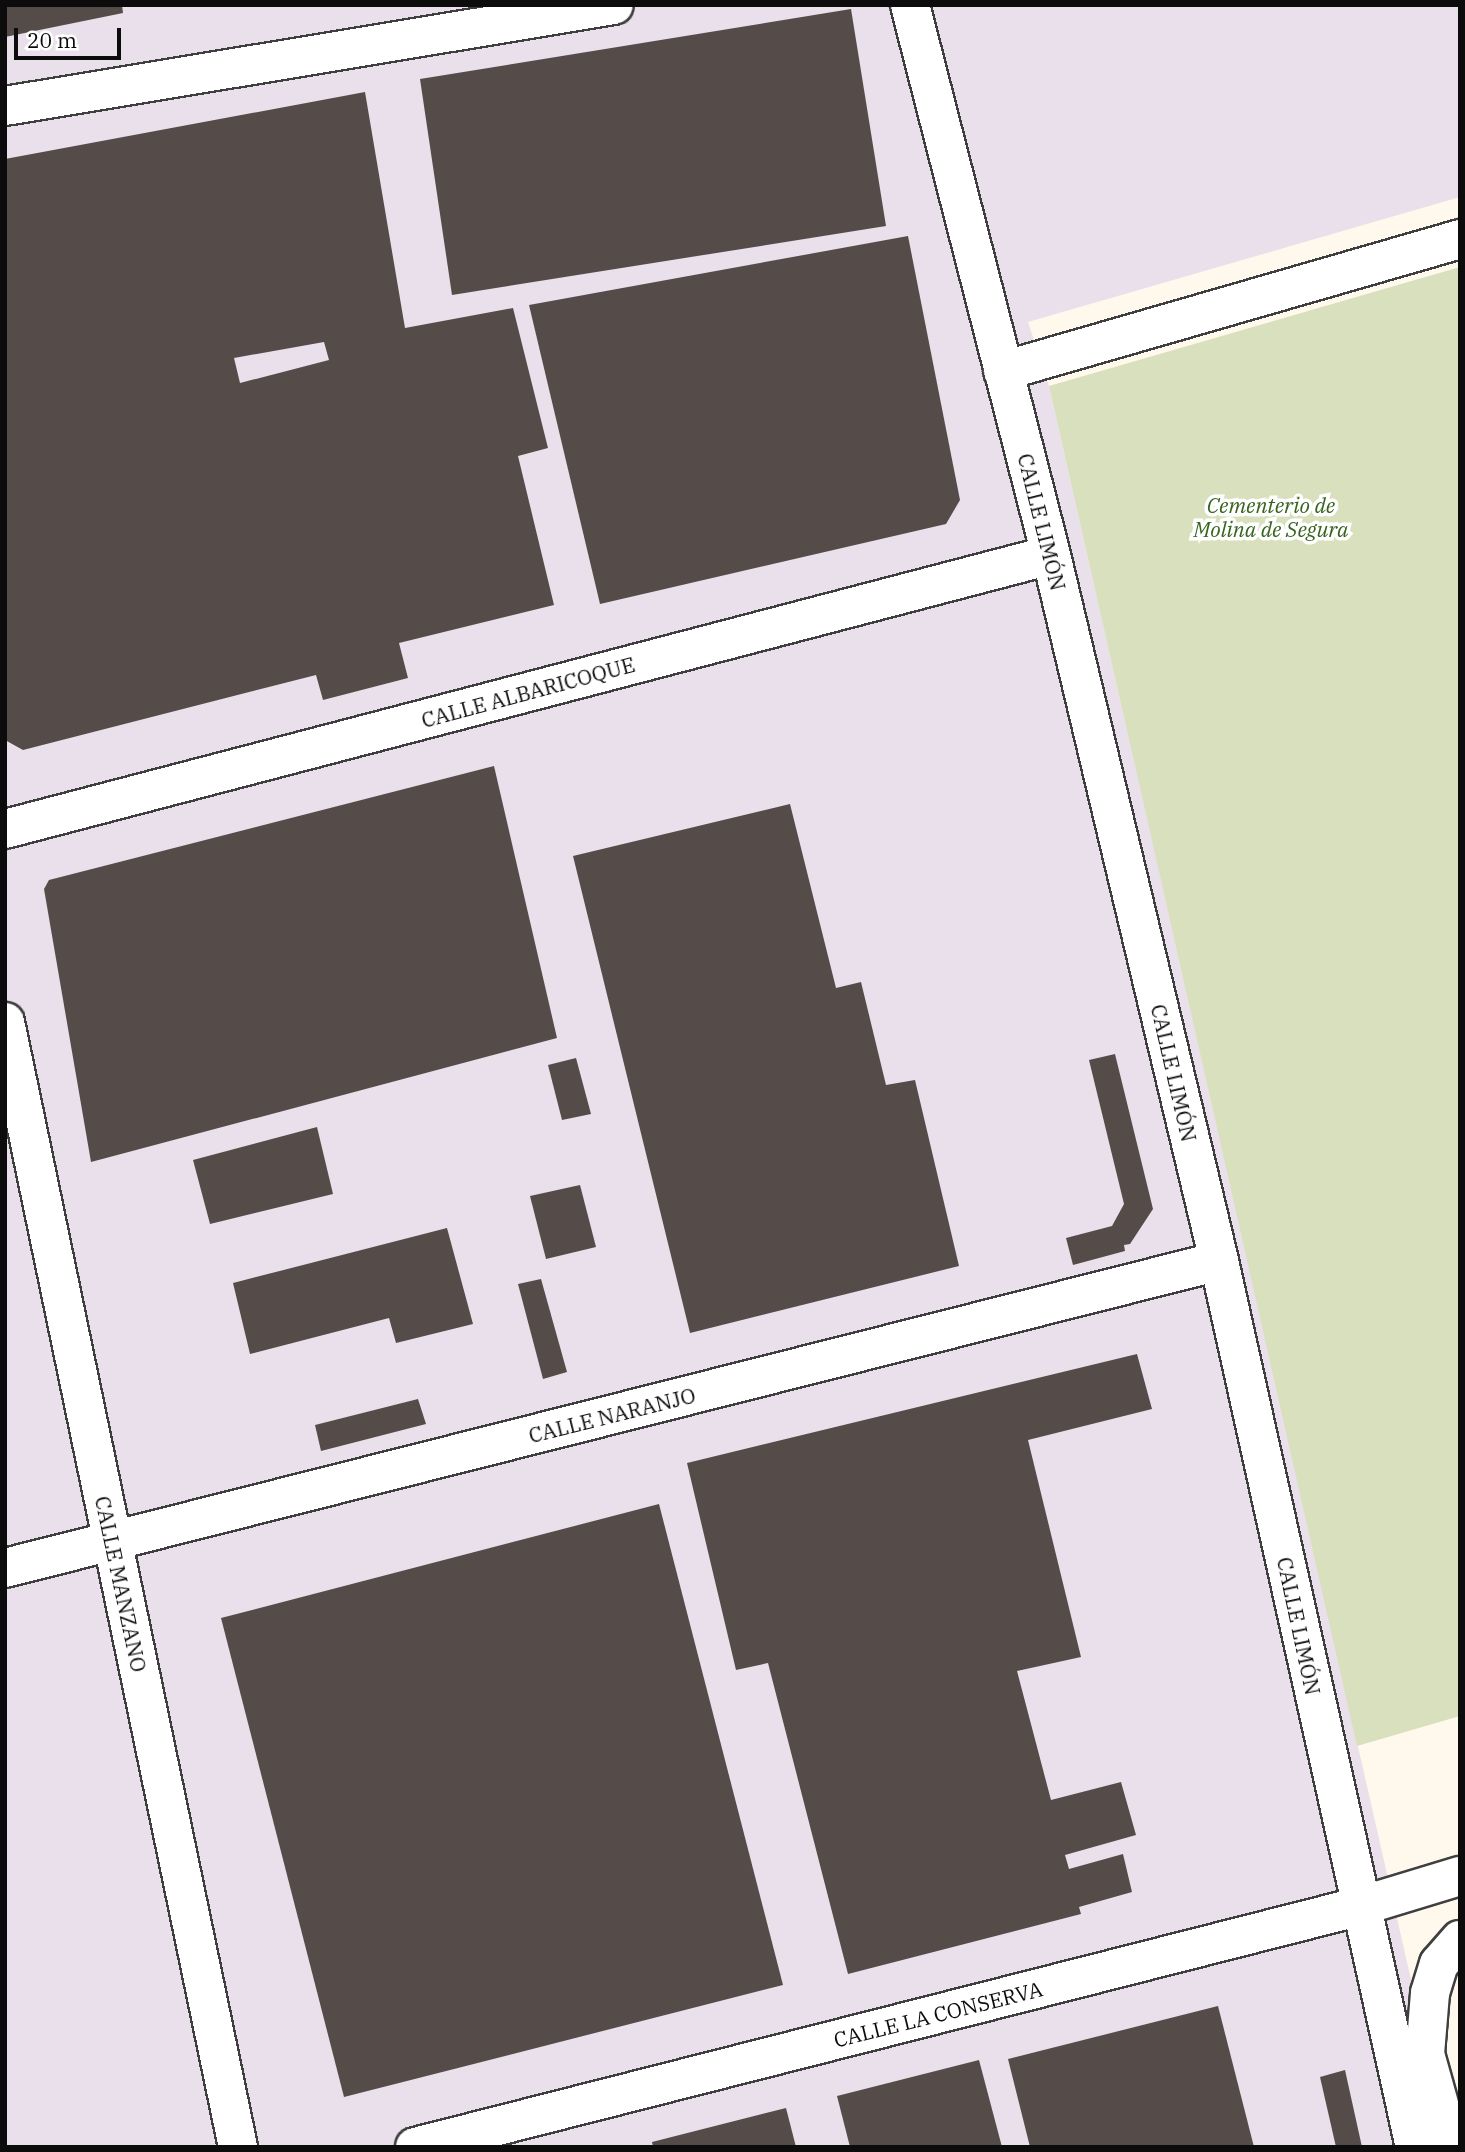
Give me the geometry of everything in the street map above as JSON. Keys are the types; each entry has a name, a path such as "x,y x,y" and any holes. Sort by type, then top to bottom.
{"street":[{"path":"5,106 614,5"},
{"name":"CALLE LIMÓN","path":"910,5 1051,555 1219,1261 1415,2147"},
{"path":"1003,371 1460,239"},
{"name":"CALLE ALBARICOQUE","path":"5,829 1051,555"},
{"name":"CALLE MANZANO","path":"5,1022 238,2147"},
{"name":"CALLE NARANJO","path":"5,1568 1219,1261"},
{"name":"CALLE LA CONSERVA","path":"415,2147 1361,1906 1460,1876"},
{"path":"1451,2147 1425,2054 1436,1974 1460,1940"}],"shaded area":[{"path":"5,5 1460,5 1460,197 1028,322 1049,386 1449,2147 5,2147"}],"green space":[{"name":"Cementerio de Molina de Segura","path":"1460,267 1460,1716 1357,1746 1049,386"}],"building":[{"path":"5,5 122,5 123,13 5,37"},
{"path":"851,9 886,226 452,295 420,79"},
{"path":"365,92 405,328 513,308 548,448 518,456 554,605 399,643 408,678 323,700 316,675 23,750 5,740 5,159","holes":["324,342 329,360 240,383 234,358"]},
{"path":"908,236 960,500 946,524 600,604 529,305"},
{"path":"494,766 557,1038 91,1162 44,889 49,880"},
{"path":"790,804 836,988 861,982 886,1085 915,1080 959,1266 690,1333 573,856"},
{"path":"1115,1054 1153,1209 1130,1244 1124,1245 1125,1251 1073,1265 1066,1238 1112,1226 1124,1204 1089,1060"},
{"path":"576,1058 591,1114 562,1120 548,1065"},
{"path":"317,1127 333,1194 210,1224 193,1160"},
{"path":"580,1185 596,1247 546,1259 530,1196"},
{"path":"447,1228 473,1324 396,1343 389,1318 250,1354 233,1283"},
{"path":"541,1279 567,1372 543,1379 518,1284"},
{"path":"1137,1354 1152,1409 1028,1440 1081,1657 1017,1671 1051,1800 1121,1782 1136,1835 1065,1855 1069,1869 1123,1854 1132,1892 1079,1907 1081,1914 848,1974 768,1663 736,1670 687,1463"},
{"path":"418,1399 426,1424 321,1451 315,1425"},
{"path":"659,1504 783,1985 344,2097 221,1618"},
{"path":"1218,2006 1254,2147 1030,2147 1008,2059"},
{"path":"979,2060 1002,2147 850,2147 837,2096"},
{"path":"1345,2070 1362,2147 1336,2147 1320,2077"},
{"path":"786,2108 796,2147 653,2147 652,2142"}]}
